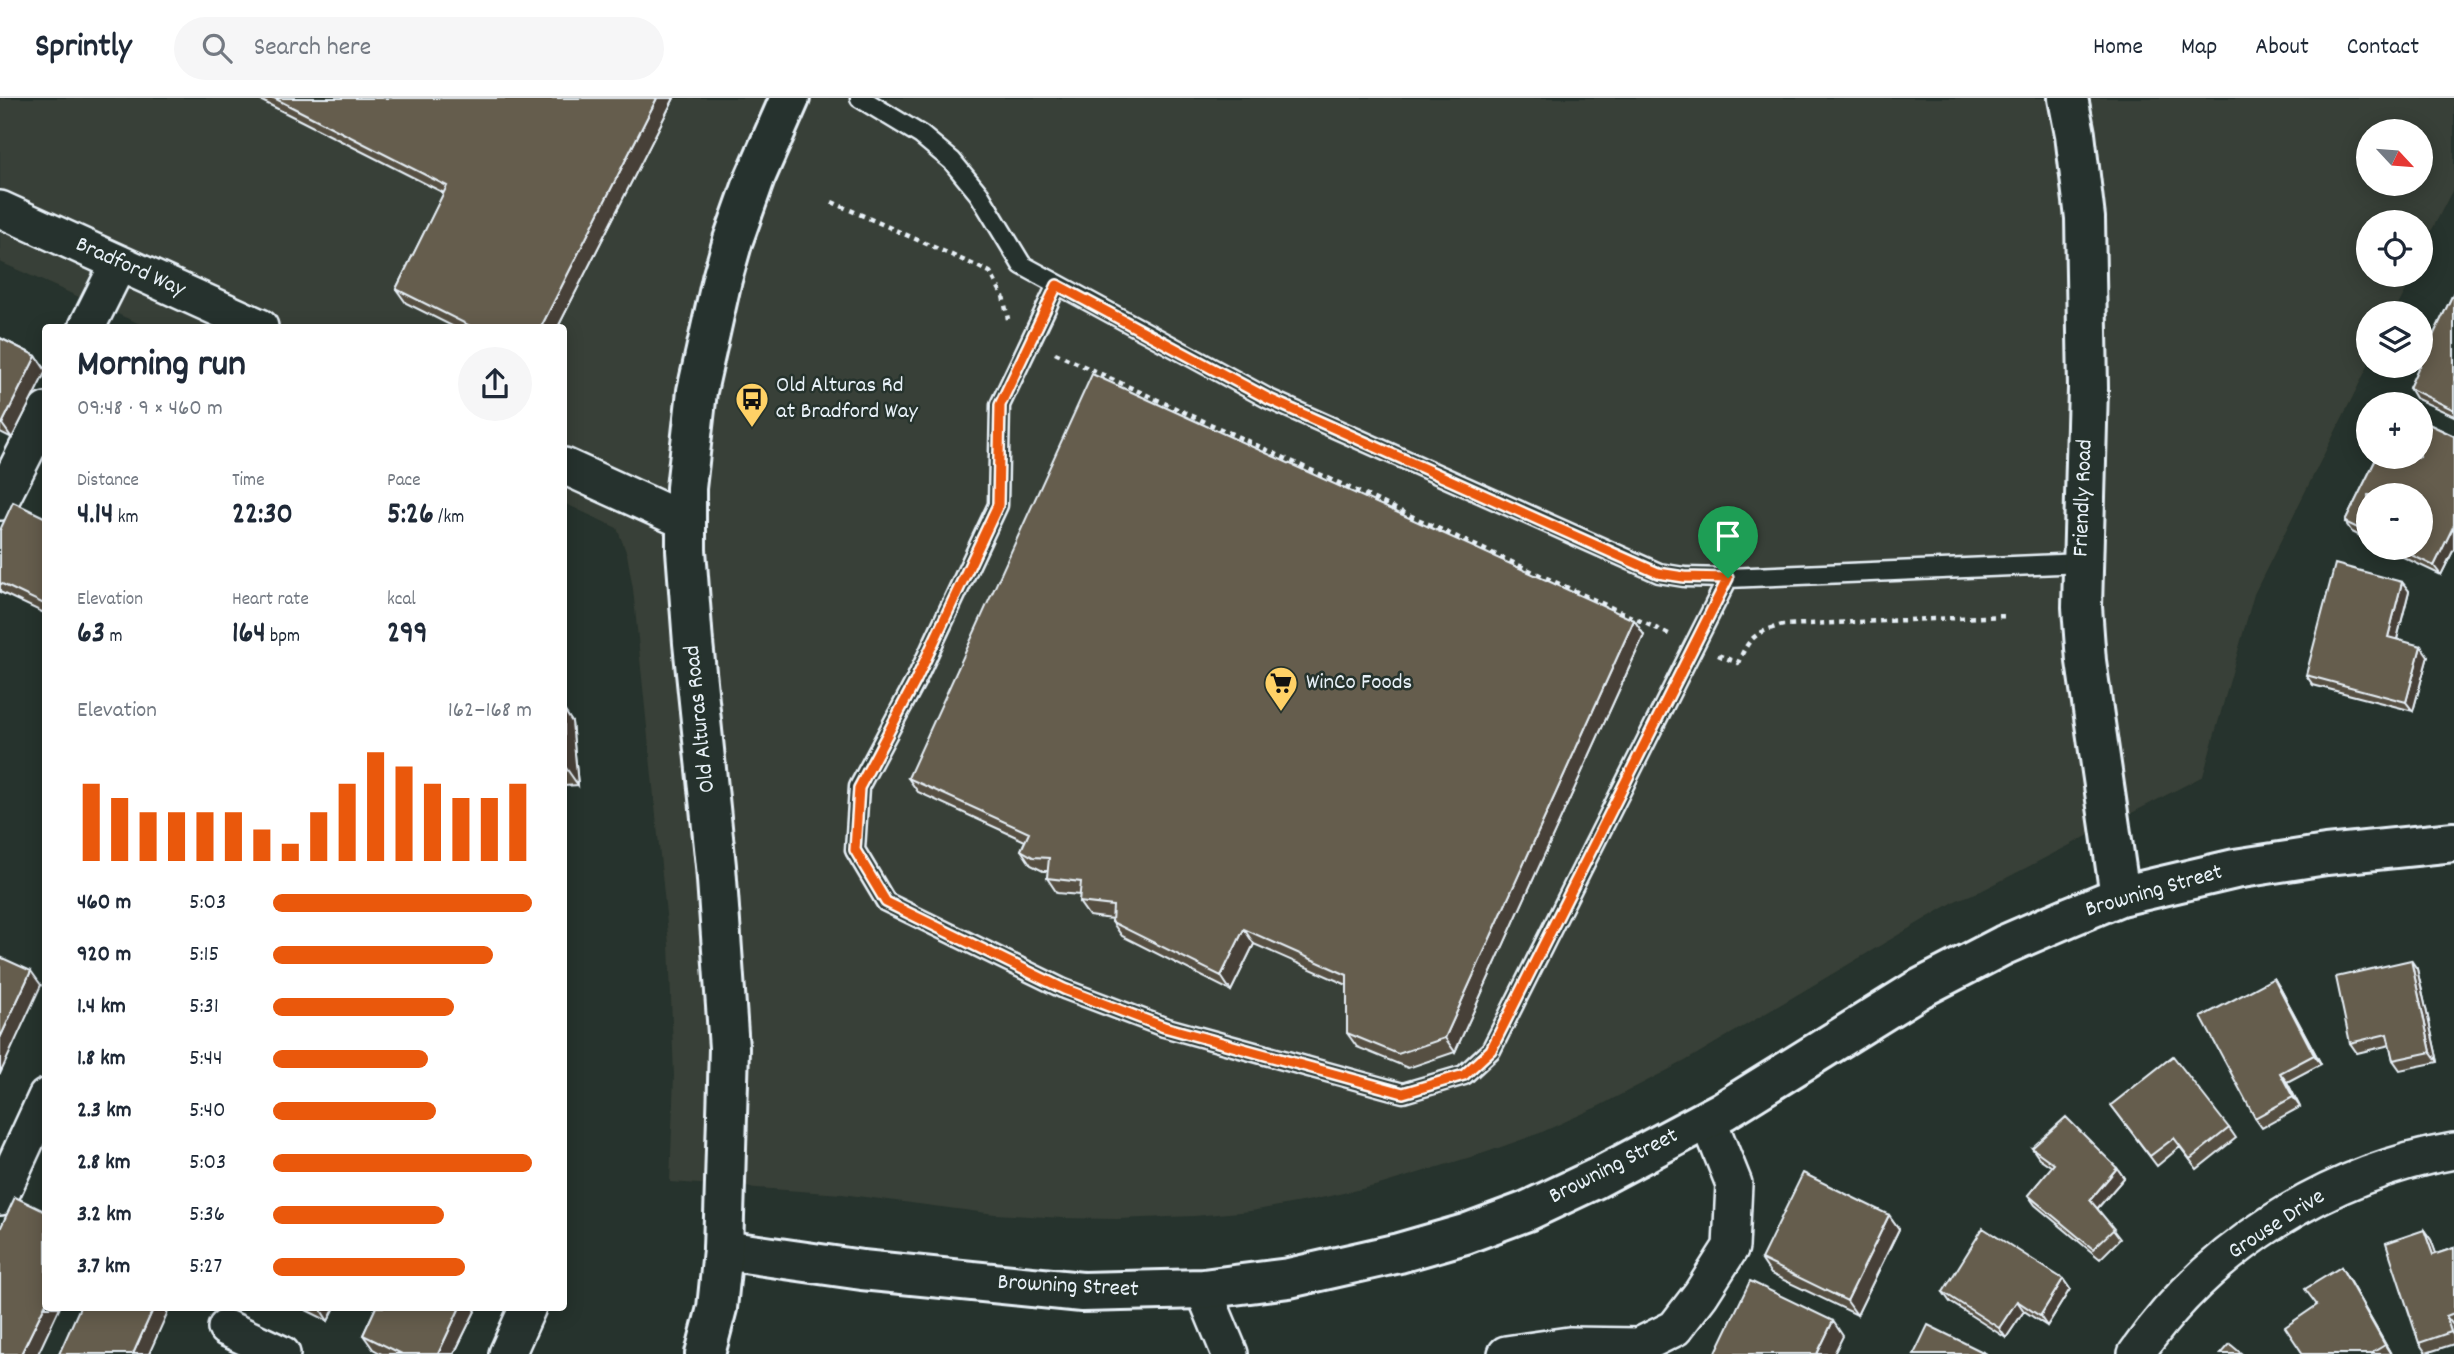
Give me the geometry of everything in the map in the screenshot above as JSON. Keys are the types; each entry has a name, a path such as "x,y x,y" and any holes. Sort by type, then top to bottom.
{"street":[{"name":"Old Alturas Road","path":"705,1354 717,1308 723,1250 729,1048 727,1000 693,642 686,550 686,488 697,391 716,305 744,206 790,98"},
{"name":"Friendly Road","path":"2068,98 2075,134 2086,232 2088,388 2082,607 2086,661 2120,897"},
{"name":"Bradford Way","path":"0,209 253,324"},
{"path":"88,324 119,263"},
{"path":"0,502 42,419"},
{"path":"567,467 687,522"},
{"name":"Browning Street","path":"723,1250 862,1270 1082,1292 1203,1289 1289,1278 1399,1253 1465,1234 1573,1190 1708,1119 1919,989 2004,945 2120,897 2235,869 2326,855 2454,842"},
{"path":"0,1197 33,1157 42,1115"},
{"path":"1506,1354 1569,1345 1639,1346 1675,1328 1702,1294 1731,1247 1734,1184 1708,1119"},
{"name":"Grouse Drive","path":"2136,1354 2169,1312 2208,1273 2237,1247 2267,1226 2314,1198 2356,1179 2407,1162 2454,1152"},
{"path":"1203,1289 1230,1354"},
{"path":"507,1354 526,1311"},
{"path":"221,1330 282,1354"}],"lane":[{"path":"860,98 908,126 943,152 979,194 1022,265 1269,399 1658,573 1684,577 1728,578 2082,563"},
{"path":"1057,285 1000,405 998,505 915,682 859,788 855,850 886,902 1064,989 1164,1027 1403,1093 1464,1075 1491,1050 1728,578"}],"path":[{"path":"832,202 990,272 1003,296 1007,312 1006,329 1695,646 1738,663 1750,639 1760,632 1783,625 2008,616"}],"shaded area":[{"path":"0,98 2454,98 2454,187 2433,228 2433,210 2356,210 2356,287 2408,287 2400,301 2356,301 2356,378 2362,378 2254,594 2203,776 1981,891 1957,900 1685,1061 1540,1133 1379,1185 1251,1211 1117,1219 1063,1218 995,1214 842,1194 670,1182 674,1076 669,944 633,589 627,554 617,528 567,504 567,324 140,324 0,262"}],"building":[{"path":"274,98 657,98 543,324 466,324 396,289 447,186"},
{"path":"2454,292 2454,410 2433,400 2433,392 2417,392 2409,388 2414,378 2433,378 2433,336"},
{"path":"0,338 36,356 2,424 0,423"},
{"name":"WinCo Foods","path":"1092,374 1634,620 1445,1038 1398,1054 1347,1033 1347,975 1244,929 1221,976 1112,922 1113,906 1079,902 1081,882 1047,878 1049,858 1033,857 1021,850 1029,833 908,778"},
{"path":"2433,426 2454,436 2454,525 2434,566 2422,560 2433,560 2433,483 2364,483 2371,469 2433,469"},
{"path":"2356,500 2356,527 2345,522"},
{"path":"13,502 42,516 42,603 0,583 0,530"},
{"path":"2335,564 2402,582 2388,637 2421,646 2406,702 2306,675"},
{"path":"0,957 31,971 0,1038"},
{"path":"2411,960 2431,1052 2393,1060 2387,1034 2350,1043 2336,977"},
{"path":"2274,978 2314,1055 2280,1073 2293,1097 2255,1118 2201,1017"},
{"path":"2173,1056 2229,1128 2190,1159 2174,1138 2150,1156 2111,1105"},
{"path":"2066,1117 2117,1168 2090,1200 2114,1229 2093,1249 2028,1195 2054,1164 2032,1148"},
{"path":"1803,1173 1889,1215 1847,1301 1761,1259"},
{"path":"15,1197 42,1210 42,1311 21,1354 0,1354 0,1229"},
{"path":"1983,1228 2063,1279 2040,1316 2017,1301 1999,1328 1943,1292"},
{"path":"2424,1230 2433,1255 2454,1248 2454,1313 2446,1316 2451,1332 2419,1343 2386,1243"},
{"path":"2341,1267 2385,1345 2370,1354 2303,1354 2285,1327 2317,1305 2305,1289"},
{"path":"1750,1281 1833,1321 1817,1354 1715,1354"},
{"path":"78,1311 152,1311 133,1354 59,1354"},
{"path":"374,1311 458,1311 438,1354 402,1354 363,1335"},
{"path":"1928,1325 1987,1354 1914,1354"},
{"path":"2230,1344 2242,1354 2221,1354"}],"place":[{"name":"Old Alturas Rd at Bradford Way","path":"752,429"},
{"name":"WinCo Foods","path":"1281,713"}],"route":[{"path":"1057,285 1269,399 1658,573 1684,577 1728,578 1491,1050 1464,1075 1403,1093 1164,1027 1064,989 886,902 855,850 859,788 915,682 998,505 1000,405 1057,285"}]}
